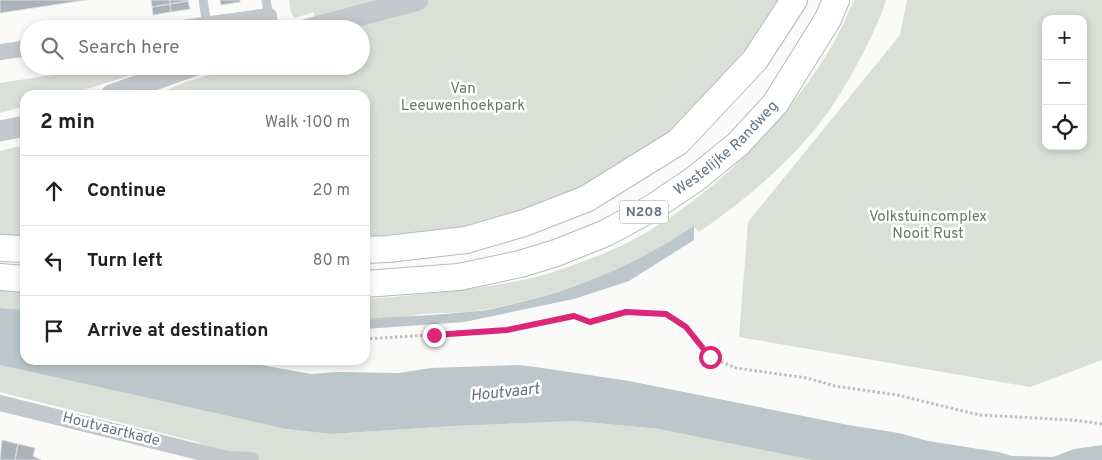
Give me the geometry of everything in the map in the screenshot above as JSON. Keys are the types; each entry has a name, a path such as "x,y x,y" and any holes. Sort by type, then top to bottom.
{"main road":[{"name":"N208","path":"370,250 466,240 524,223 586,199 678,142 755,60 794,0"},
{"name":"Westelijke Randweg","path":"370,284 459,278 520,264 556,254 606,233 652,208 695,179 738,144 775,104 828,19 836,0"},
{"path":"0,248 20,249"},
{"path":"0,277 20,279"}],"street":[{"path":"342,20 418,0"},
{"path":"234,20 268,15"},
{"path":"0,52 20,49"},
{"path":"125,90 167,75"},
{"path":"0,131 20,127"},
{"name":"Houtvaartkade","path":"0,403 227,459 251,460"}],"lane":[{"path":"203,0 206,20"}],"path":[{"path":"370,339 507,330 574,316 590,322 626,312 666,314 686,327 710,357 736,368 807,378 835,386 897,395 980,415 1073,420 1102,424"}],"green space":[{"name":"Van Leeuwenhoekpark","path":"289,0 779,0 760,34 698,109 640,158 513,221 370,243 370,90 168,90 182,83 209,75 370,75 370,20 315,20 314,12 295,18 291,13"},
{"path":"854,0 886,0 862,55 820,123 793,154 748,196 699,232 694,227 644,256 618,268 566,289 539,297 474,311 421,314 370,324 370,299 466,289 544,275 614,249 652,229 705,192 753,147 797,98 836,39"},
{"name":"Volkstuincomplex Nooit Rust","path":"907,0 1102,0 1102,360 1030,387 739,337 748,222 900,35"},
{"path":"52,75 131,75 84,90 20,90 20,107 0,113 0,83"},
{"path":"20,146 20,240 0,239 0,151"},
{"path":"0,290 20,291 20,310 0,308"},
{"path":"0,365 286,429 331,434 575,421 659,429 812,460 231,459 197,442 0,392"}],"water":[{"path":"694,226 694,240 629,281 574,299 464,322 370,329 370,319 483,311 558,292 628,264"},
{"name":"Houtvaart","path":"0,308 20,310 20,365 261,365 311,374 338,372 399,373 431,368 518,365 629,381 1012,456 1053,457 1074,449 1102,445 1102,460 812,460 659,429 575,421 331,434 286,429 0,365"}],"building":[{"path":"0,0 86,0 0,13"},
{"path":"151,0 170,0 170,4 152,7"},
{"path":"170,0 188,0 188,1 170,4"},
{"path":"220,0 240,0 240,2 221,5"},
{"path":"188,1 190,9 171,12 170,4"},
{"path":"170,4 171,12 153,15 152,7"},
{"path":"2,440 18,444 15,460 0,460"},
{"path":"18,444 35,448 33,456 41,460 15,460"}],"route":[{"path":"434,335 507,330 574,316 590,322 626,312 666,314 686,327 710,357"}]}
